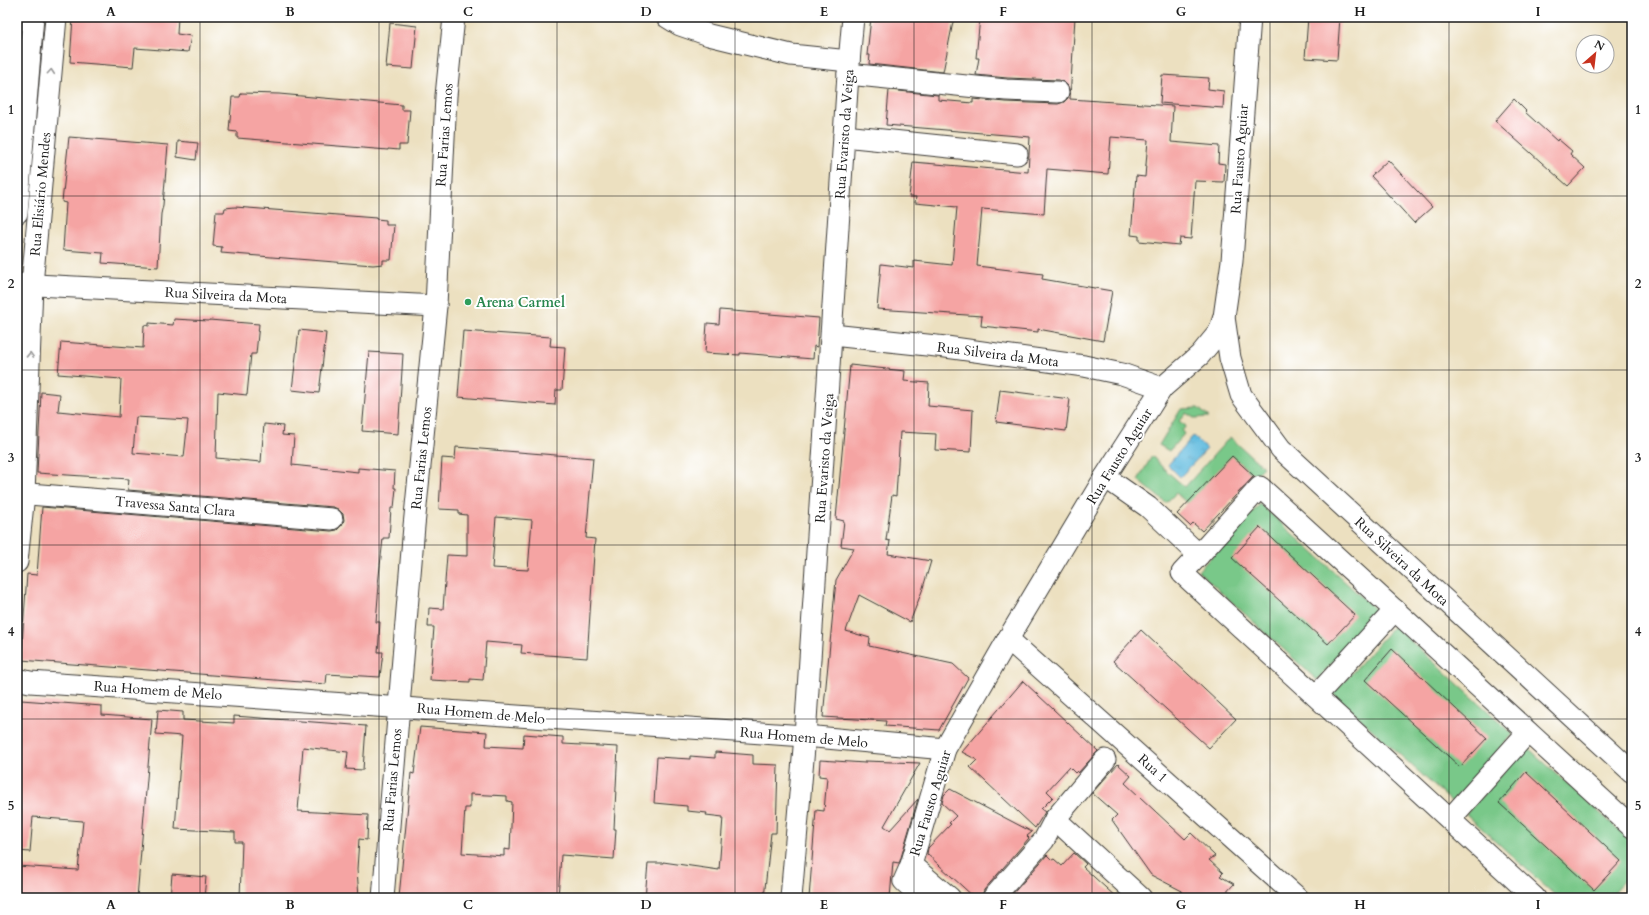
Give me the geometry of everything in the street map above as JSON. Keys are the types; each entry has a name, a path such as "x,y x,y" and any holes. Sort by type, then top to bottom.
{"street":[{"name":"Rua Elisiário Mendes","path":"17,213 33,17"},
{"name":"Rua Elisiário Mendes","path":"17,562 25,285 49,95 56,17"},
{"name":"Rua Farias Lemos","path":"383,898 398,706 436,306 446,96 454,17"},
{"path":"667,17 680,25 716,37 848,68 1006,90 1058,92"},
{"name":"Rua Evaristo da Veiga","path":"790,898 805,736 848,68 853,17"},
{"name":"Rua Fausto Aguiar","path":"907,873 945,749 1008,639 1105,478 1162,388 1200,355 1219,332 1224,317 1232,260 1250,17"},
{"path":"27,94 49,95"},
{"path":"844,136 1017,154"},
{"name":"Rua Silveira da Mota","path":"25,285 436,306"},
{"name":"Rua Silveira da Mota","path":"1224,317 1230,358 1241,395 1281,449 1632,772"},
{"name":"Rua Silveira da Mota","path":"832,335 946,347 1084,366 1122,374 1162,388"},
{"path":"1105,478 1148,507 1199,555"},
{"path":"1536,898 1182,573 1260,487 1632,827"},
{"name":"Travessa Santa Clara","path":"20,494 332,519"},
{"path":"1316,696 1394,610"},
{"name":"Rua 1","path":"1008,639 1298,898"},
{"name":"Rua Homem de Melo","path":"17,679 37,682 398,706 578,721 805,736 945,749"},
{"path":"1450,819 1528,732"},
{"path":"993,898 1044,840 1055,819 1105,760"},
{"path":"1055,819 1142,898"},
{"path":"907,873 922,898"},
{"path":"907,873 950,898"}],"green space":[{"path":"1198,408 1209,417 1194,418 1186,413 1179,421 1186,426 1182,431 1184,434 1169,451 1159,445 1181,409"},
{"path":"1230,437 1263,467 1254,476 1232,456 1210,480 1195,505 1213,521 1210,524 1176,493 1166,503 1138,480 1152,456 1163,468 1185,487"},
{"path":"1260,504 1378,612 1317,680 1198,571"},
{"path":"1394,626 1513,734 1452,802 1333,694"},
{"path":"1526,746 1632,842 1632,871 1608,898 1558,898 1466,814"}],"water":[{"path":"1193,436 1207,449 1180,477 1168,465"}],"building":[{"path":"73,17 178,17 177,34 191,36 188,52 135,48 133,67 70,62"},
{"path":"871,17 954,17 943,72 869,64 870,55 867,55"},
{"path":"980,17 1075,17 1070,99 1173,106 1171,142 1219,146 1218,163 1225,164 1224,182 1195,181 1191,239 1180,238 1179,245 1139,241 1139,236 1131,235 1136,176 1145,177 1148,140 1111,137 1108,174 1047,169 1044,214 982,209 977,266 1043,274 1042,279 1112,291 1103,341 1038,329 1038,332 981,326 982,316 877,309 881,264 914,268 914,261 952,265 957,207 915,203 916,197 909,197 913,162 1028,172 1030,137 886,125 889,90 938,95 938,100 973,103 973,99 1058,104 1064,102 1068,98 1070,92 1068,86 1059,80 976,75 979,58 976,58"},
{"path":"1308,17 1340,17 1337,60 1305,58"},
{"path":"390,23 417,26 413,69 386,67"},
{"path":"1162,75 1209,78 1208,89 1224,91 1223,108 1160,103"},
{"path":"241,93 279,94 402,105 402,110 410,110 407,145 399,145 399,150 388,150 237,138 237,132 229,131 232,97 240,97"},
{"path":"1514,99 1526,111 1525,112 1557,141 1558,139 1572,151 1570,154 1585,168 1568,186 1495,121"},
{"path":"69,137 168,145 161,214 158,267 102,263 103,253 63,250 66,203 62,202"},
{"path":"178,141 198,143 196,160 177,157"},
{"path":"1388,160 1432,207 1414,223 1371,176"},
{"path":"235,207 386,220 386,225 394,225 391,260 383,260 383,264 373,265 221,253 222,247 213,246 216,212 224,212 225,208"},
{"path":"720,310 819,318 817,347 814,346 813,359 740,353 740,355 705,353 707,323 719,324"},
{"path":"174,319 259,324 256,354 251,354 247,395 218,392 216,458 261,462 264,424 283,426 282,435 294,436 292,465 358,472 358,468 395,471 394,488 396,488 394,508 391,508 389,538 383,538 378,585 376,622 380,622 378,652 383,652 380,677 327,674 326,684 21,660 27,574 37,575 42,507 331,531 337,530 342,525 344,520 343,514 338,509 333,507 128,490 129,479 37,473 41,392 60,394 58,411 119,417 121,379 58,374 61,342 143,348 144,325 149,326 149,323 173,325","holes":["136,417 188,420 184,457 133,453"]},
{"path":"299,330 326,333 319,393 292,390"},
{"path":"463,331 551,337 550,346 565,347 562,390 556,390 555,405 458,397"},
{"path":"369,352 403,354 398,434 362,431"},
{"path":"850,365 905,371 904,381 929,383 928,406 973,410 971,452 935,450 936,434 900,432 896,496 892,495 886,540 890,541 888,554 931,561 922,591 910,622 859,595 846,631 870,638 869,646 953,664 968,678 939,730 885,726 886,721 823,717 836,580 854,548 841,546 844,521 836,519"},
{"path":"1000,390 1070,399 1066,431 996,422"},
{"path":"456,447 593,458 586,538 595,539 587,658 521,653 522,645 486,642 483,680 470,679 470,682 430,680 434,627 428,627 429,608 443,609 447,555 467,556 467,515 459,514 459,510 439,509 442,458 455,459","holes":["496,517 532,520 528,570 492,568"]},
{"path":"1232,456 1254,476 1202,531 1193,523 1190,526 1177,514"},
{"path":"1260,527 1355,615 1328,644 1232,558"},
{"path":"1141,630 1236,719 1209,748 1113,661"},
{"path":"1392,649 1487,738 1460,767 1365,680"},
{"path":"1023,681 1098,751 1078,773 1077,771 1075,773 1069,767 1047,791 1053,797 1041,809 1045,812 1035,828 970,767 977,760 962,752"},
{"path":"21,700 102,706 102,715 152,719 137,898 17,898 17,866 78,870 83,821 33,817 30,852 17,851 17,750"},
{"path":"158,710 183,712 183,720 234,723 234,716 366,726 363,770 346,769 348,752 303,747 298,811 368,815 367,840 359,839 357,869 359,898 240,898 242,842 235,842 235,832 175,829 182,736 156,734"},
{"path":"420,727 487,732 486,746 523,748 524,734 563,737 563,744 618,747 614,859 561,855 558,898 399,897 411,773 414,774","holes":["470,794 507,796 507,801 512,802 510,850 504,849 504,856 462,853 465,808 470,808"]},
{"path":"715,752 753,755 753,764 778,765 776,833 771,833 764,898 645,898 648,863 663,862 719,870 723,817 706,815 707,813 687,811 687,806 654,803 657,757 690,759 690,756 715,758"},
{"path":"820,760 865,763 865,761 920,763 884,826 890,830 918,799 900,861 899,863 893,862 890,898 809,898 816,810 824,811 827,777 819,776"},
{"path":"1118,764 1131,776 1125,783 1185,839 1191,833 1215,856 1209,860 1223,873 1220,876 1234,884 1221,898 1176,898 1182,891 1151,875 1112,820 1117,815 1092,793"},
{"path":"1526,772 1621,861 1594,890 1499,803"},
{"path":"950,789 1032,832 1027,836 1029,838 984,890 981,898 975,898 927,854 928,848 951,824 949,823 956,816 942,803 944,795"},
{"path":"1074,853 1086,864 1083,867 1117,898 1009,898 1047,855 1062,866"},
{"path":"172,874 206,877 204,898 170,898"}],"place":[{"name":"Arena Carmel","path":"468,302"}]}
